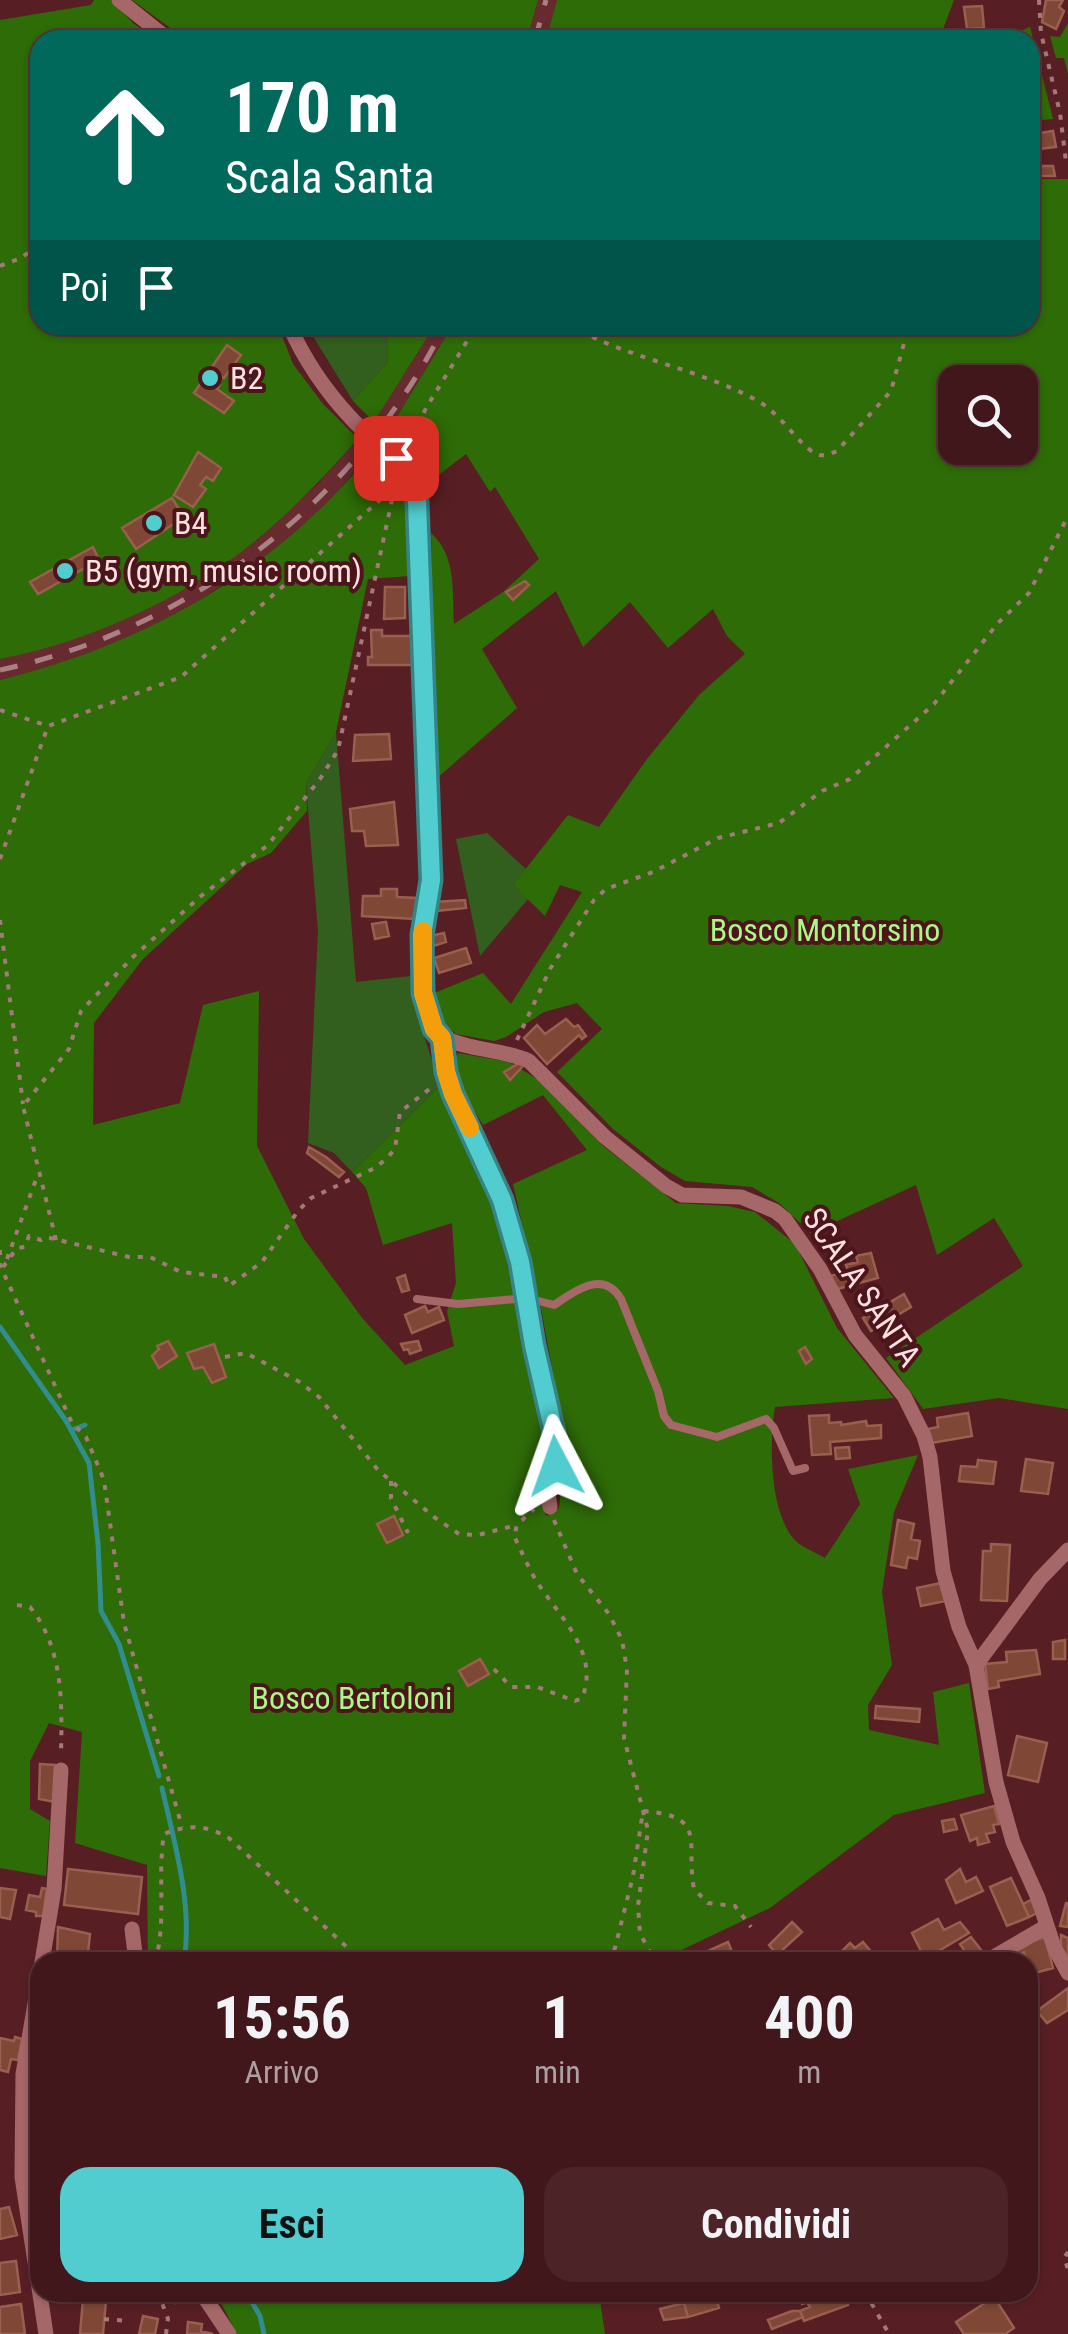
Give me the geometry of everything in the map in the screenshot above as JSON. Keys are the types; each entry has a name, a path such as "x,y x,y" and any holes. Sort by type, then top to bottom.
{"street":[{"path":"119,0 156,30"},
{"path":"294,335 311,368 360,427 399,460 413,483 418,516 431,880 422,935 423,993 434,1029 442,1038 446,1072 502,1200 520,1262 555,1437 556,1466 549,1501"},
{"name":"SCALA SANTA","path":"442,1038 512,1053 529,1061 614,1145 666,1186 682,1195 741,1197 774,1211 820,1269 855,1334 904,1396 924,1436 930,1457 943,1571 959,1627 976,1665 996,1782 1013,1842 1068,1972"},
{"path":"976,1665 1047,1570 1068,1550"},
{"path":"44,1952 54,1889 60,1770"},
{"path":"1002,1952 1047,1926"},
{"path":"132,1929 135,1952"},
{"path":"30,2033 23,2074 22,2177 30,2239"},
{"path":"40,2302 46,2334"},
{"path":"208,2302 229,2334"}],"lane":[{"path":"417,1300 458,1304 526,1298 554,1305 582,1286 615,1289 664,1416 672,1425 717,1437 766,1420 774,1428 793,1471 805,1468"}],"path":[{"path":"1039,0 1041,33 1060,113 1066,162"},
{"path":"0,266 30,252"},
{"path":"23,1106 69,1050 81,1012 133,957 268,845 338,750 399,460 471,335"},
{"path":"588,335 608,346 690,371 760,402 814,453 827,456 891,391 907,335"},
{"path":"0,710 48,726 182,676 394,487"},
{"path":"512,1053 542,982 594,900 606,889 653,872 718,838 780,822 822,791 850,779 934,704 990,633 1029,593 1068,516"},
{"path":"0,858 48,726"},
{"path":"0,920 23,1106 56,1240"},
{"path":"3,1268 17,1248 25,1247 29,1236 40,1240 46,1237 130,1257 150,1257 182,1272 225,1277 230,1286 262,1262 311,1198 386,1159 395,1149 400,1112 426,1094 446,1072"},
{"path":"3,1268 38,1172"},
{"path":"0,1250 0,1265 72,1423 86,1437 104,1480 124,1623 182,1827"},
{"path":"226,1357 246,1353 320,1396 378,1470 459,1534 478,1535 517,1525 549,1501 557,1532 578,1574 609,1614 622,1640 627,1669 624,1738 648,1830 638,1906 640,1934 650,1952"},
{"path":"391,1482 391,1498 408,1533"},
{"path":"494,1669 511,1687 537,1687 575,1701 586,1690 586,1672 576,1636 538,1584 514,1536 517,1525"},
{"path":"17,1605 30,1607 40,1620 56,1660 62,1691 60,1770"},
{"path":"643,1811 673,1815 687,1823 692,1836 694,1889 708,1903 735,1906 751,1927"},
{"path":"614,1952 633,1876 643,1811"},
{"path":"158,1952 164,1834 182,1827 209,1826 230,1838 352,1952"},
{"path":"1068,2252 1064,2258 1068,2269"},
{"path":"162,2302 168,2320 166,2334"},
{"path":"870,2302 888,2334"},
{"path":"104,2320 128,2322"}],"shaded area":[{"path":"538,0 557,0 549,30 530,30"},
{"path":"429,335 447,335 387,433 323,509 270,553 180,613 127,639 50,668 0,680 0,659 119,622 175,593 248,546 316,486 374,422"}],"green space":[{"path":"94,0 111,0 143,30 30,30 30,335 282,335 293,364 323,404 358,439 264,534 193,584 99,630 0,659 0,20 91,5"},
{"path":"132,0 538,0 530,30 173,30"},
{"path":"557,0 954,0 943,30 549,30"},
{"path":"1068,23 1068,74 1064,58 1056,58 1050,36 1060,37"},
{"path":"1040,67 1053,119 1040,120"},
{"name":"Bosco Montorsino","path":"1040,179 1068,179 1068,1409 999,1398 923,1409 886,1358 1023,1266 994,1218 937,1255 916,1185 811,1233 779,1203 752,1187 685,1181 613,1129 557,1072 602,1029 577,1003 544,1012 494,1041 456,1034 443,1021 432,994 483,973 511,1004 582,892 560,885 545,916 513,885 568,815 599,827 699,695 745,654 727,636 713,609 668,648 630,602 583,647 556,591 482,649 517,708 436,779 431,533 449,564 454,624 503,592 539,559 495,487 490,492 466,454 427,484 411,452 387,433 447,335 1040,335"},
{"path":"312,335 387,335 388,362 353,401"},
{"path":"387,335 429,335 374,422 353,401 388,362"},
{"name":"Bosco Bertoloni","path":"373,451 389,465 406,492 410,507 410,576 368,579 336,732 306,784 307,811 271,853 247,864 143,959 94,1023 93,1125 180,1103 203,1005 259,991 257,1146 304,1239 363,1319 405,1365 454,1346 447,1311 456,1283 452,1223 383,1245 366,1188 352,1172 440,1086 494,1201 547,1445 541,1501 546,1516 559,1508 566,1442 513,1184 587,1150 543,1095 483,1125 462,1090 453,1065 458,1053 509,1062 542,1082 602,1145 676,1203 755,1212 795,1244 837,1328 894,1398 775,1407 773,1479 781,1516 798,1543 825,1558 860,1504 848,1469 918,1455 894,1512 882,1592 892,1665 868,1705 869,1730 939,1745 933,1692 969,1683 985,1793 894,1815 770,1908 677,1952 148,1952 147,1865 75,1843 82,1732 49,1723 30,1761 30,1809 50,1821 46,1876 0,1868 0,680 106,646 206,597 295,532"},
{"path":"336,732 356,982 411,976 418,1017 440,1086 352,1172 334,1153 308,1143 318,931 306,784"},
{"path":"487,833 526,869 513,885 528,899 480,956 456,839"},
{"path":"221,2302 600,2302 605,2334 237,2334"}],"building":[{"path":"1046,0 1063,0 1059,7 1064,11 1056,29 1042,22"},
{"path":"982,6 984,28 967,29 964,7"},
{"path":"1053,131 1056,147 1040,149 1040,133"},
{"path":"1040,166 1053,166 1055,176 1040,176"},
{"name":"B2","path":"227,345 241,355 224,378 219,375 216,379 220,384 217,389 234,401 224,413 194,393"},
{"path":"198,452 221,468 213,481 206,477 200,485 206,489 193,507 174,495"},
{"name":"B4","path":"172,498 184,517 136,549 122,528"},
{"name":"B5 (gym, music room)","path":"93,547 99,560 38,594 30,582"},
{"path":"525,581 529,585 513,600 506,592"},
{"path":"385,587 405,587 405,618 384,619"},
{"path":"371,630 382,630 382,636 413,636 413,665 368,665 368,657 372,657"},
{"path":"389,734 391,759 353,761 355,735"},
{"path":"394,802 398,845 366,846 364,831 352,831 350,809"},
{"path":"381,889 397,889 397,897 417,898 415,919 362,916 363,896 381,896"},
{"path":"465,900 466,908 435,911 435,902"},
{"path":"386,922 389,936 375,939 372,924"},
{"path":"444,933 446,942 430,947 430,936"},
{"path":"466,948 471,963 439,973 434,958"},
{"path":"566,1019 574,1027 578,1025 586,1036 582,1039 579,1035 547,1064 524,1038 537,1025 545,1034"},
{"path":"519,1063 523,1066 510,1080 504,1072"},
{"path":"309,1147 344,1172 339,1177 307,1153"},
{"path":"871,1253 878,1278 834,1290 830,1276 848,1271 846,1265 858,1262 856,1256"},
{"path":"405,1275 409,1290 402,1292 397,1278"},
{"path":"904,1294 911,1307 871,1331 863,1318"},
{"path":"425,1306 428,1312 439,1307 444,1320 412,1333 405,1315"},
{"path":"168,1341 177,1356 159,1368 152,1356 159,1349 157,1346"},
{"path":"418,1341 421,1350 410,1354 401,1344"},
{"path":"214,1344 226,1377 212,1383 203,1367 194,1369 187,1353"},
{"path":"805,1347 812,1359 806,1364 799,1351"},
{"path":"968,1413 972,1436 931,1443 928,1429 938,1427 937,1418"},
{"path":"829,1415 829,1423 866,1421 867,1426 881,1425 881,1438 830,1442 831,1454 812,1455 809,1416"},
{"path":"849,1447 850,1458 836,1459 835,1448"},
{"path":"1026,1459 1053,1463 1048,1494 1021,1491"},
{"path":"978,1460 996,1462 993,1484 959,1481 961,1466 977,1467"},
{"path":"394,1516 403,1535 387,1543 377,1524"},
{"path":"898,1520 914,1524 911,1539 920,1541 917,1559 908,1557 906,1568 891,1565"},
{"path":"991,1544 1010,1545 1007,1601 981,1600 983,1551 991,1551"},
{"path":"941,1583 945,1601 921,1606 917,1588"},
{"path":"1065,1640 1065,1659 1053,1659 1053,1642"},
{"path":"1036,1650 1040,1674 998,1681 999,1687 988,1689 985,1664 1007,1662 1006,1652"},
{"path":"480,1659 489,1674 468,1686 459,1671"},
{"path":"876,1706 920,1709 919,1722 875,1718"},
{"path":"1017,1736 1047,1743 1038,1782 1008,1775"},
{"path":"40,1764 55,1765 55,1802 39,1799"},
{"path":"994,1806 999,1824 993,1825 995,1832 986,1834 989,1842 978,1845 977,1838 970,1841 961,1815"},
{"path":"954,1819 957,1829 944,1832 942,1821"},
{"path":"68,1869 142,1877 138,1914 64,1905"},
{"path":"960,1869 966,1882 976,1877 983,1891 956,1903 946,1880"},
{"path":"1011,1878 1029,1917 1007,1926 990,1887"},
{"path":"0,1888 16,1890 10,1919 0,1917"},
{"path":"42,1888 47,1889 43,1916 36,1916 36,1912 26,1910 29,1895 40,1897"},
{"path":"1031,1900 1037,1913 1029,1917 1023,1904"},
{"path":"1068,1903 1068,1927 1060,1926"},
{"path":"938,1919 944,1930 960,1922 969,1933 937,1952 922,1952 912,1933"},
{"path":"792,1922 802,1932 780,1952 769,1945"},
{"path":"58,1927 90,1934 88,1952 57,1952"},
{"path":"1061,1935 1068,1938 1068,1958 1061,1947"},
{"path":"971,1937 982,1952 965,1952 960,1944"},
{"path":"1045,1937 1053,1968 1038,1972 1038,1952 1016,1952 1014,1948"},
{"path":"728,1942 732,1952 706,1952"},
{"path":"863,1942 871,1952 842,1951 850,1943 855,1948"},
{"path":"1068,1988 1068,2010 1047,2023 1038,2010"},
{"path":"15,2037 22,2039 18,2060 11,2059 8,2072 0,2070 0,2038 14,2041"},
{"path":"9,2207 17,2235 0,2239 0,2209"},
{"path":"16,2261 20,2292 0,2295 0,2263"},
{"path":"83,2302 106,2302 103,2334 80,2334"},
{"path":"717,2302 719,2308 688,2317 684,2303"},
{"path":"986,2302 997,2302 1014,2328 1005,2334 964,2334 956,2322"},
{"path":"684,2303 688,2317 664,2320 660,2309"},
{"path":"21,2304 25,2334 0,2334 0,2307"},
{"path":"808,2304 848,2305 804,2321 800,2311 810,2307"},
{"path":"800,2311 803,2317 772,2329 768,2320"},
{"path":"143,2316 158,2319 155,2334 139,2334"},
{"path":"188,2322 202,2324 201,2331 213,2334 187,2334"}],"waterway":[{"path":"0,1327 66,1421 89,1463 101,1611 119,1644 159,1776"},
{"path":"72,1430 85,1425"},
{"path":"162,1788 184,1897 185,1952"},
{"path":"252,2302 264,2334"}],"railway":[{"path":"538,30 546,0"},
{"path":"0,670 71,651 138,623 202,589 262,548 316,500 365,447 408,388 439,335"}],"slow traffic":[{"path":"423,931 423,993 434,1029 442,1038 453,1094 470,1128"}],"place":[{"name":"B2","path":"210,378"},
{"name":"B4","path":"154,523"},
{"name":"B5 (gym, music room)","path":"65,571"}],"route":[{"path":"396,458 413,483 417,502 431,880 422,935 423,993 434,1029 442,1038 453,1094 502,1200 520,1262 534,1345 549,1401 556,1466"}]}
